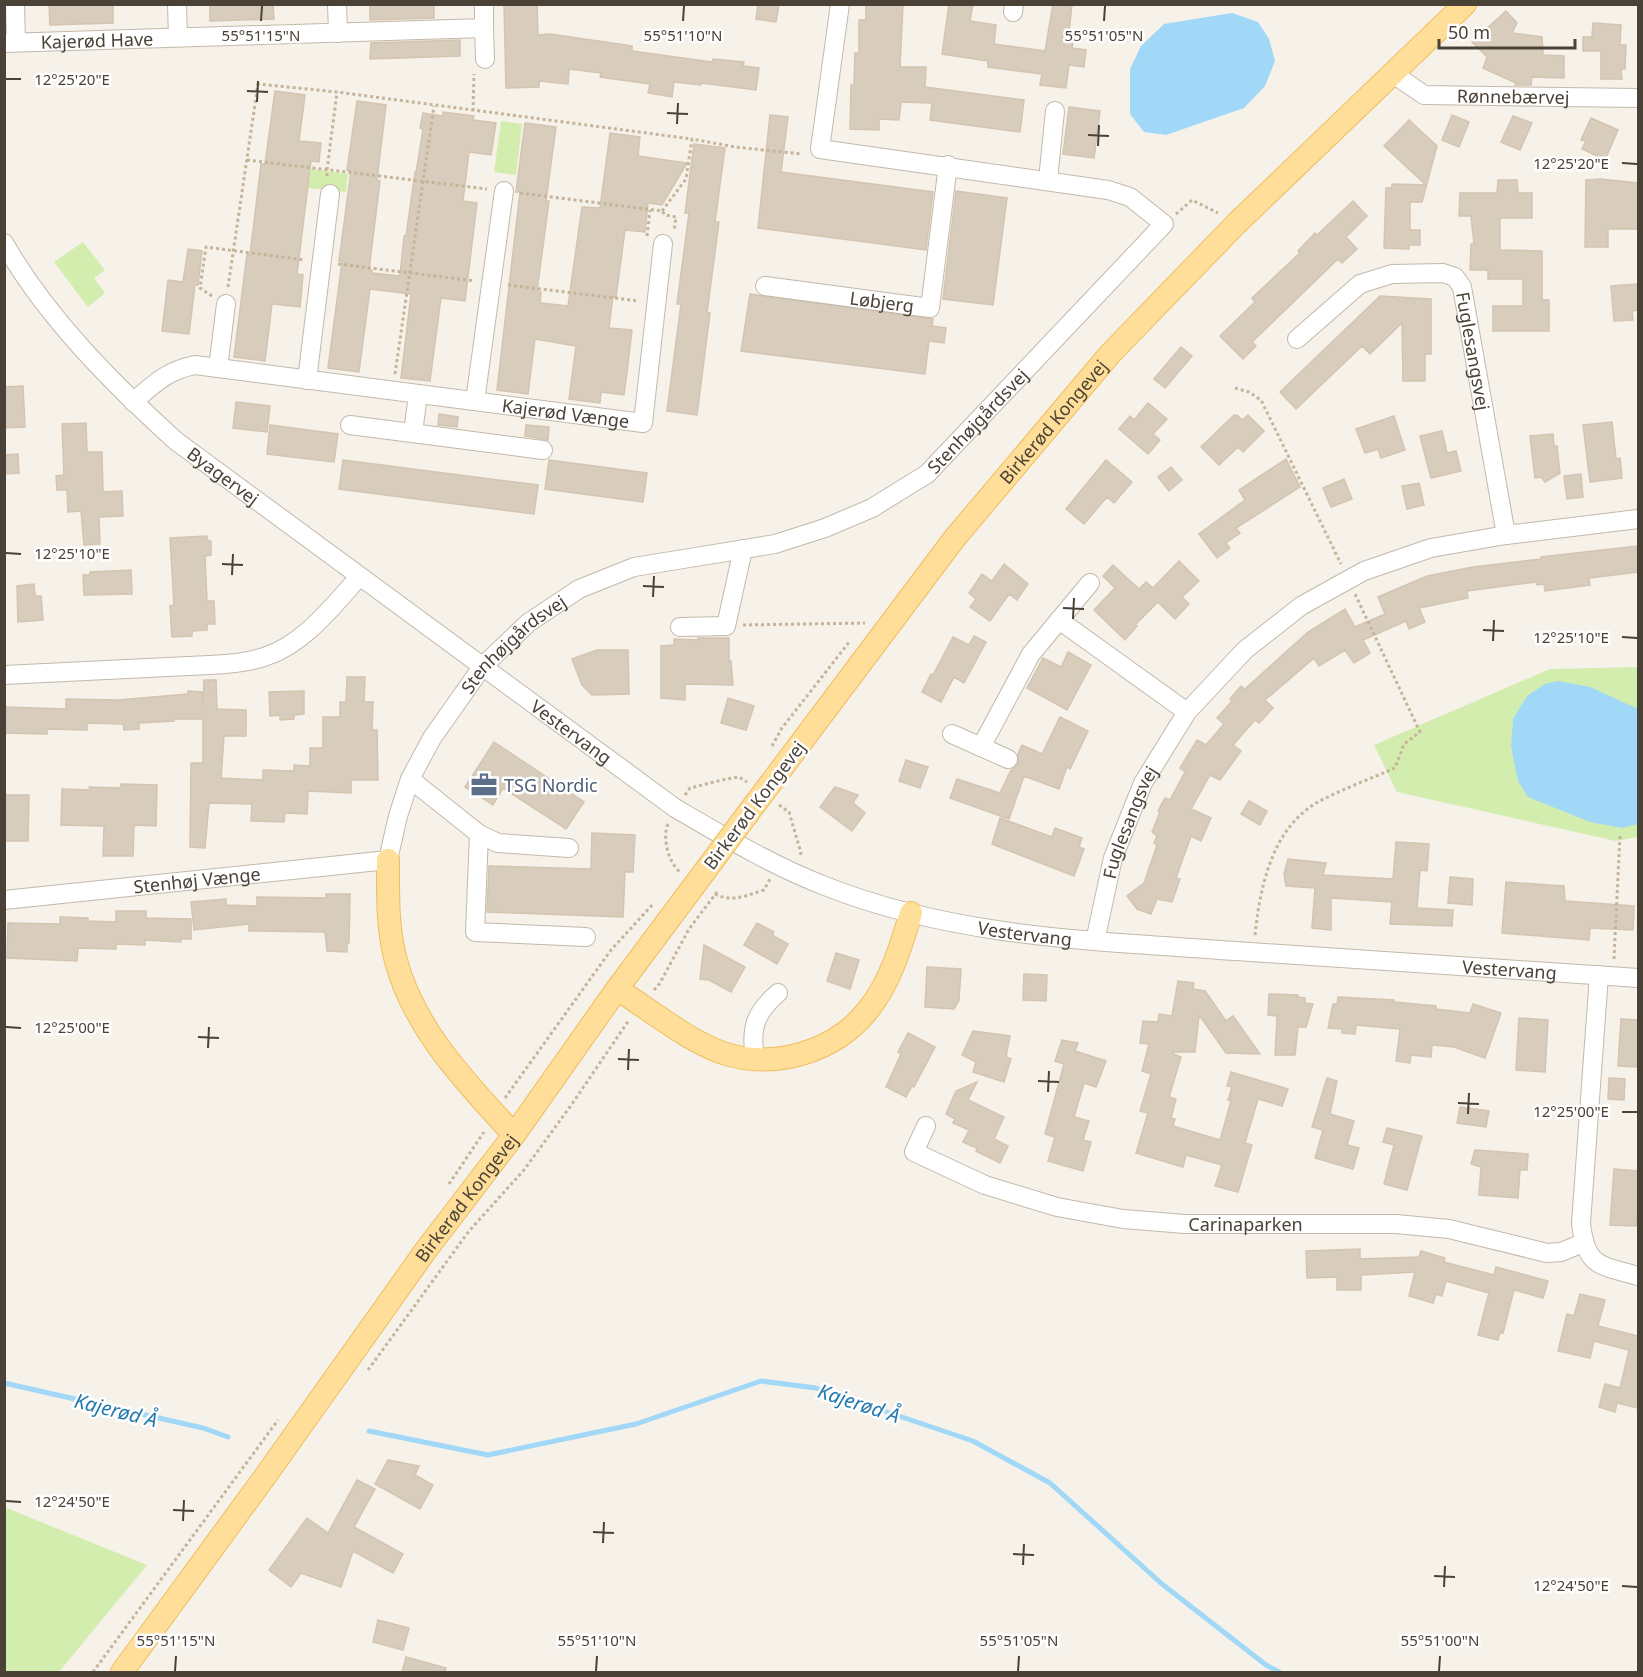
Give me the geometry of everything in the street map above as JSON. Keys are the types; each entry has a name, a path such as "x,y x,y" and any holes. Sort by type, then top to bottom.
{"main road":[{"name":"Birkerød Kongevej","path":"122,1672 257,1488 426,1250 514,1135 616,989 712,879 749,812 954,539 1110,354 1237,223 1465,4"},
{"path":"388,860 388,914 396,962 415,1010 449,1062 514,1135"},
{"path":"616,989 694,1039 723,1053 754,1059 786,1058 817,1049 845,1032 868,1010 885,982 911,913"}],"street":[{"name":"Kajerød Have","path":"15,4 10,42 484,28"},
{"name":"Kajerød Have","path":"177,4 178,38"},
{"path":"338,4 338,33"},
{"path":"484,4 485,58"},
{"path":"840,4 820,149 1108,189 1130,197 1164,224"},
{"name":"Rønnebærvej","path":"1392,74 1424,95 1638,98"},
{"path":"1048,180 1055,111"},
{"name":"Løbjerg","path":"765,286 930,308 948,165"},
{"path":"475,401 504,191"},
{"path":"307,380 330,194"},
{"name":"Stenhøjgårdsvej","path":"388,860 398,816 410,779 432,738 482,667 528,623 579,589 634,567 775,544 825,528 872,508 927,474 1164,224"},
{"name":"Byagervej","path":"4,243 67,332 133,402 176,441 482,667"},
{"name":"Kajerød Vænge","path":"133,402 162,376 178,368 195,365 643,423 663,244"},
{"name":"Fuglesangsvej","path":"1297,339 1360,284 1392,273 1443,273 1455,277 1462,287 1506,535"},
{"path":"218,368 226,304"},
{"path":"413,433 418,394"},
{"path":"350,425 543,450"},
{"name":"Fuglesangsvej","path":"1095,941 1113,858 1143,783 1187,712 1245,650 1310,601 1364,571 1431,548 1506,535 1638,519"},
{"path":"680,627 726,626 743,549"},
{"path":"4,675 227,664 265,657 287,646 316,623 359,577"},
{"path":"981,747 1031,654 1090,582"},
{"path":"1059,620 1187,712"},
{"name":"Vestervang","path":"482,667 675,808 738,844 825,886 911,913 994,931 1095,941 1638,978"},
{"path":"951,734 1008,759"},
{"path":"410,779 479,834 498,843 569,848"},
{"path":"479,834 475,932 586,937"},
{"name":"Stenhøj Vænge","path":"4,900 388,860"},
{"path":"1606,976 1581,1223 1583,1243 1589,1256 1604,1266 1638,1276"},
{"path":"754,1059 752,1040 755,1022 764,1005 778,993"},
{"name":"Carinaparken","path":"926,1126 914,1152 985,1185 1057,1207 1123,1218 1185,1224 1396,1224 1449,1229 1547,1253 1561,1252 1583,1243"}],"path":[{"path":"473,111 474,73 485,58"},
{"path":"656,303 490,283 234,251 206,247 200,288 226,304 234,251 258,84 337,92 692,139 735,147 809,154 820,149"},
{"path":"330,194 327,170 337,92"},
{"path":"392,390 434,106"},
{"path":"247,160 662,211 686,179 692,139"},
{"path":"1164,224 1192,200 1237,223"},
{"path":"726,626 860,622 886,630"},
{"path":"1254,952 1258,907 1267,868 1295,821 1317,803 1395,768"},
{"path":"690,788 739,777 747,782"},
{"path":"776,809 785,798"},
{"path":"779,804 789,812 801,853"},
{"path":"664,832 673,866 681,873"},
{"path":"1606,976 1620,836"},
{"path":"368,1370 470,1231 524,1170 640,1004 660,983 689,929 715,894 712,879"},
{"path":"715,894 733,900 764,890"},
{"path":"510,1091 611,950 658,899"},
{"path":"443,1192 484,1130"},
{"path":"93,1672 279,1418"}],"green space":[{"path":"501,121 522,124 516,175 494,172"},
{"path":"311,169 348,174 346,192 308,188"},
{"path":"83,242 105,270 94,278 105,293 88,307 54,262"},
{"path":"1638,667 1638,837 1616,841 1397,792 1374,745 1550,669"},
{"path":"4,1507 147,1565 59,1672 5,1672"}],"water":[{"path":"1232,13 1258,22 1269,39 1275,61 1265,86 1244,108 1166,135 1144,132 1130,114 1130,69 1141,46 1164,24"},
{"path":"1558,681 1590,687 1638,709 1638,824 1622,828 1590,822 1528,797 1518,781 1511,746 1513,719 1527,696 1545,684"}],"building":[{"path":"49,4 113,4 113,23 50,25"},
{"path":"210,4 273,4 274,19 210,21"},
{"path":"370,4 434,4 434,18 370,20"},
{"path":"504,4 537,4 538,35 550,34 632,46 632,51 712,62 713,59 744,62 743,66 759,68 756,90 674,82 672,97 648,93 650,84 600,77 601,73 569,69 568,84 539,81 539,87 506,88"},
{"path":"758,4 779,4 776,22 756,19"},
{"path":"866,4 903,4 900,67 926,67 925,87 1024,100 1020,132 930,120 932,103 901,102 899,120 879,119 879,130 850,129 851,85 854,85 855,53 859,53 859,20 866,20"},
{"path":"949,4 973,4 970,21 996,25 994,44 1045,51 1053,4 1072,4 1068,43 1073,43 1072,48 1086,50 1084,67 1069,65 1066,88 1040,85 1042,74 988,67 988,61 942,54"},
{"path":"1506,11 1517,23 1512,33 1542,37 1543,55 1564,56 1564,78 1532,77 1531,85 1515,85 1516,83 1483,68 1487,57 1472,42"},
{"path":"1593,23 1621,25 1620,45 1626,45 1625,69 1621,69 1622,79 1601,79 1601,51 1583,51 1583,37 1592,37"},
{"path":"460,40 460,56 370,59 371,43"},
{"path":"275,91 305,95 299,141 321,143 319,162 311,161 297,274 303,275 300,307 272,304 265,361 234,357 247,254 250,255 261,164 265,164"},
{"path":"357,101 386,105 377,180 380,181 369,270 372,270 372,273 400,276 404,236 406,236 423,129 420,128 423,113 443,116 443,112 474,116 473,120 496,123 491,155 469,152 463,201 477,203 465,301 441,298 430,381 401,378 411,294 370,289 359,372 328,368 351,171 347,170"},
{"path":"1069,107 1100,111 1094,158 1063,154"},
{"path":"770,115 788,117 781,172 933,192 926,250 758,228"},
{"path":"1452,115 1469,122 1459,147 1442,140"},
{"path":"1513,116 1532,123 1520,150 1501,142"},
{"path":"1591,118 1618,130 1605,160 1582,149 1586,141 1581,140"},
{"path":"1409,120 1437,146 1422,202 1410,202 1410,230 1420,230 1420,245 1409,245 1409,249 1384,248 1386,188 1392,188 1392,184 1426,185 1384,146"},
{"path":"525,123 556,127 537,291 541,292 540,303 568,306 582,207 600,208 610,133 640,137 638,156 687,163 662,205 648,203 645,232 625,230 616,297 613,296 609,328 632,330 624,395 601,392 600,403 569,399 576,346 535,339 528,394 497,390 520,192 516,192"},
{"path":"694,144 725,148 715,222 719,222 707,313 710,313 697,415 667,411 681,304 677,304 689,213 685,213"},
{"path":"1600,179 1638,183 1638,229 1608,229 1608,247 1585,247 1586,180"},
{"path":"1498,180 1517,180 1518,193 1532,193 1532,218 1500,218 1500,250 1542,251 1542,300 1549,300 1549,331 1493,331 1493,306 1523,306 1523,279 1488,279 1488,270 1470,270 1471,244 1474,244 1471,216 1459,216 1460,193 1497,193"},
{"path":"956,191 1007,198 993,305 943,299"},
{"path":"1353,201 1367,216 1346,237 1357,249 1342,263 1338,259 1252,342 1256,346 1243,359 1220,336 1255,302 1252,298 1300,253 1298,251 1315,233 1317,235"},
{"path":"188,249 202,251 189,334 162,331 168,280 183,282"},
{"path":"1638,284 1638,310 1632,311 1633,320 1614,321 1611,286"},
{"path":"750,294 933,319 932,326 946,328 944,343 929,341 925,374 741,351"},
{"path":"1380,296 1431,299 1431,354 1425,354 1425,381 1403,381 1402,323 1370,354 1362,346 1296,409 1280,392"},
{"path":"1181,347 1192,356 1165,388 1154,379"},
{"path":"23,386 25,427 4,428 4,387"},
{"path":"236,402 270,406 267,432 233,428"},
{"path":"1148,403 1167,419 1153,434 1160,440 1148,454 1119,429 1130,416 1134,420"},
{"path":"439,414 458,417 457,427 438,425"},
{"path":"1234,415 1242,420 1248,415 1264,431 1243,452 1238,447 1219,465 1201,447"},
{"path":"1394,416 1405,450 1381,458 1378,449 1365,453 1356,429"},
{"path":"1612,422 1616,459 1620,458 1622,478 1590,482 1583,425"},
{"path":"86,423 87,452 102,452 103,492 122,491 123,516 99,517 100,544 84,545 81,511 68,512 67,490 57,490 56,476 64,475 62,424"},
{"path":"270,425 338,434 334,462 267,454"},
{"path":"526,425 549,427 548,440 525,436"},
{"path":"1442,431 1447,453 1456,451 1461,471 1431,478 1420,436"},
{"path":"1553,434 1554,446 1557,446 1560,473 1545,482 1541,477 1535,478 1530,436"},
{"path":"18,454 19,473 4,474 4,455"},
{"path":"1286,459 1300,487 1236,528 1240,533 1226,543 1230,548 1217,558 1199,534 1245,500 1239,490"},
{"path":"343,460 538,485 534,514 339,489"},
{"path":"549,460 647,473 643,502 545,489"},
{"path":"1106,460 1132,482 1114,503 1107,497 1084,524 1066,509"},
{"path":"1171,467 1182,480 1169,491 1158,477"},
{"path":"1581,474 1583,497 1567,499 1564,476"},
{"path":"1344,479 1352,499 1331,507 1323,488"},
{"path":"1419,483 1424,505 1407,509 1402,486"},
{"path":"207,536 208,541 211,541 211,555 205,556 207,601 214,601 215,624 207,624 207,630 192,631 192,636 172,637 170,606 174,605 170,538"},
{"path":"1637,546 1638,572 1589,578 1590,585 1545,591 1544,584 1537,585 1536,582 1467,591 1468,598 1419,608 1425,622 1409,629 1406,621 1363,640 1370,653 1354,663 1345,650 1319,666 1314,658 1265,700 1273,708 1259,723 1255,720 1233,745 1241,751 1220,780 1210,775 1191,809 1211,818 1201,841 1191,836 1176,878 1180,879 1172,902 1157,899 1151,914 1137,909 1127,896 1144,883 1157,845 1154,843 1157,836 1152,832 1160,812 1158,811 1165,798 1170,800 1185,772 1180,768 1197,740 1206,745 1224,724 1217,718 1241,686 1245,689 1308,632 1345,609 1355,627 1385,614 1378,597 1427,576 1473,567 1541,559 1541,557"},
{"path":"1179,561 1199,581 1182,597 1189,604 1175,619 1158,602 1135,625 1137,626 1125,640 1094,610 1115,588 1103,576 1113,565 1139,589 1146,582 1153,588"},
{"path":"1004,564 1028,584 1017,600 1009,594 990,621 970,607 976,599 969,593 982,574 992,581"},
{"path":"131,570 132,594 84,595 83,575 90,575 90,572"},
{"path":"34,584 35,596 41,596 43,620 18,622 17,586"},
{"path":"974,636 986,642 964,683 954,677 941,702 922,692 953,637 969,645"},
{"path":"698,638 729,638 729,662 731,661 733,685 685,684 685,700 661,698 661,646 674,645 674,639 698,640"},
{"path":"597,650 628,650 629,694 592,695 582,685 572,659"},
{"path":"1068,652 1091,665 1067,710 1027,688 1043,658 1061,667"},
{"path":"347,677 365,677 364,702 373,702 372,730 377,730 378,780 351,780 351,793 308,791 307,814 285,813 284,822 251,821 252,804 209,803 205,848 190,847 191,763 203,763 203,719 174,719 174,721 139,723 139,729 124,730 123,724 87,723 87,730 47,729 47,734 4,733 5,707 66,709 66,699 118,700 188,694 188,691 202,692 203,705 204,680 216,680 217,709 246,710 246,736 224,736 221,778 263,780 263,770 294,771 294,765 310,766 310,748 323,748 323,717 340,717 340,702 346,702"},
{"path":"304,691 304,714 294,715 294,719 280,720 280,715 270,716 269,692"},
{"path":"728,698 754,706 746,730 721,723"},
{"path":"1060,717 1088,731 1070,769 1067,767 1059,789 1024,776 1009,819 950,798 957,779 1000,793 1011,770 1018,764 1018,754 1022,745 1042,754"},
{"path":"494,742 584,802 566,829 503,788 493,805 465,787"},
{"path":"906,760 928,767 920,788 899,781"},
{"path":"121,784 157,785 156,826 134,825 133,856 103,856 104,826 61,825 62,789 120,788"},
{"path":"835,787 858,795 853,803 865,813 852,831 820,807"},
{"path":"4,795 29,795 28,841 4,841"},
{"path":"1249,801 1267,811 1260,825 1241,814"},
{"path":"1000,818 1052,837 1055,828 1082,838 1079,847 1084,849 1074,876 992,844"},
{"path":"592,833 635,835 633,872 625,872 623,917 487,912 489,866 591,869"},
{"path":"1396,842 1429,844 1427,871 1420,870 1417,908 1453,910 1452,926 1390,924 1392,902 1331,898 1331,930 1312,928 1315,888 1286,886 1284,874 1288,859 1326,863 1323,875 1393,879"},
{"path":"1450,877 1473,879 1472,905 1448,903"},
{"path":"1506,882 1564,886 1565,901 1634,906 1633,930 1590,928 1589,940 1502,933"},
{"path":"326,894 350,894 347,952 327,951 325,932 249,931 249,924 194,930 191,902 226,899 226,905 257,906 257,897 326,898"},
{"path":"116,911 146,911 146,918 191,919 191,939 181,939 181,942 145,940 145,945 116,944 116,949 78,948 77,961 7,958 8,923 60,924 60,917 116,922"},
{"path":"757,923 774,932 772,935 788,944 777,964 744,945"},
{"path":"704,945 745,967 731,992 709,980 700,979"},
{"path":"836,953 859,960 850,989 827,981"},
{"path":"927,967 961,969 959,1000 954,1009 925,1007"},
{"path":"1024,974 1047,975 1046,1001 1023,1000"},
{"path":"1178,981 1194,983 1193,989 1205,991 1226,1021 1233,1016 1260,1054 1226,1053 1199,1015 1195,1052 1173,1052 1181,1057 1169,1097 1176,1099 1171,1118 1175,1119 1173,1126 1220,1140 1231,1101 1228,1100 1232,1087 1227,1086 1231,1072 1288,1089 1282,1106 1258,1099 1245,1143 1252,1145 1238,1192 1215,1186 1222,1165 1186,1155 1183,1167 1136,1153 1148,1113 1140,1111 1151,1074 1142,1071 1149,1044 1140,1043 1143,1021 1158,1022 1159,1014 1172,1016"},
{"path":"1269,994 1298,995 1297,997 1305,998 1305,1003 1313,1004 1306,1027 1298,1027 1295,1055 1275,1055 1277,1016 1268,1015"},
{"path":"1338,997 1394,1000 1394,1002 1436,1006 1436,1009 1470,1013 1473,1004 1501,1013 1485,1058 1454,1047 1432,1045 1431,1057 1411,1055 1410,1063 1396,1061 1400,1029 1356,1025 1355,1034 1342,1033 1342,1029 1328,1028 1333,1004 1337,1004"},
{"path":"1519,1018 1548,1020 1545,1072 1516,1070"},
{"path":"1621,1019 1638,1020 1638,1067 1618,1066"},
{"path":"973,1031 1010,1036 1006,1057 1011,1059 1004,1082 973,1072 976,1062 962,1055"},
{"path":"908,1033 935,1047 914,1087 912,1086 906,1097 886,1087 901,1054 898,1052"},
{"path":"1062,1040 1078,1043 1075,1051 1106,1061 1096,1087 1084,1083 1074,1117 1089,1121 1083,1140 1091,1142 1083,1171 1048,1161 1055,1137 1045,1134 1064,1064 1055,1061"},
{"path":"1327,1078 1337,1081 1330,1114 1354,1121 1347,1145 1359,1148 1353,1169 1315,1158 1323,1130 1312,1127"},
{"path":"1609,1078 1625,1079 1624,1100 1608,1099"},
{"path":"977,1082 968,1100 1004,1117 994,1139 1008,1146 1000,1163 963,1142 969,1130 953,1123 955,1119 946,1114 956,1091"},
{"path":"1460,1107 1489,1111 1486,1127 1457,1123"},
{"path":"1387,1128 1422,1136 1407,1190 1384,1184 1394,1145 1383,1142"},
{"path":"1475,1150 1528,1154 1527,1170 1520,1170 1518,1198 1479,1195 1481,1167 1471,1164"},
{"path":"1614,1169 1638,1171 1636,1226 1610,1225"},
{"path":"1360,1249 1360,1259 1419,1257 1421,1251 1445,1258 1444,1262 1494,1275 1496,1267 1548,1281 1543,1298 1514,1290 1503,1333 1500,1332 1498,1340 1478,1335 1489,1293 1446,1281 1442,1296 1436,1294 1433,1303 1409,1296 1415,1272 1361,1275 1361,1290 1337,1290 1337,1277 1307,1278 1306,1251"},
{"path":"1580,1294 1605,1300 1598,1326 1638,1336 1638,1408 1617,1403 1615,1412 1599,1407 1605,1384 1620,1388 1629,1350 1594,1341 1590,1358 1558,1351 1567,1314 1574,1316"},
{"path":"388,1460 419,1466 415,1475 433,1485 420,1509 375,1484"},
{"path":"357,1480 375,1489 354,1527 403,1554 393,1573 353,1551 341,1587 301,1573 291,1587 269,1570 307,1518 328,1533"},
{"path":"378,1620 409,1628 403,1650 373,1642"},
{"path":"406,1657 446,1668 445,1672 402,1672"}],"waterway":[{"name":"Kajerød Å","path":"369,1431 488,1455 636,1424 761,1381 816,1388 973,1441 1050,1483 1162,1584 1266,1665 1279,1672"},
{"name":"Kajerød Å","path":"4,1383 203,1428 228,1437"}],"place":[{"name":"TSG Nordic","path":"484,785"}]}
